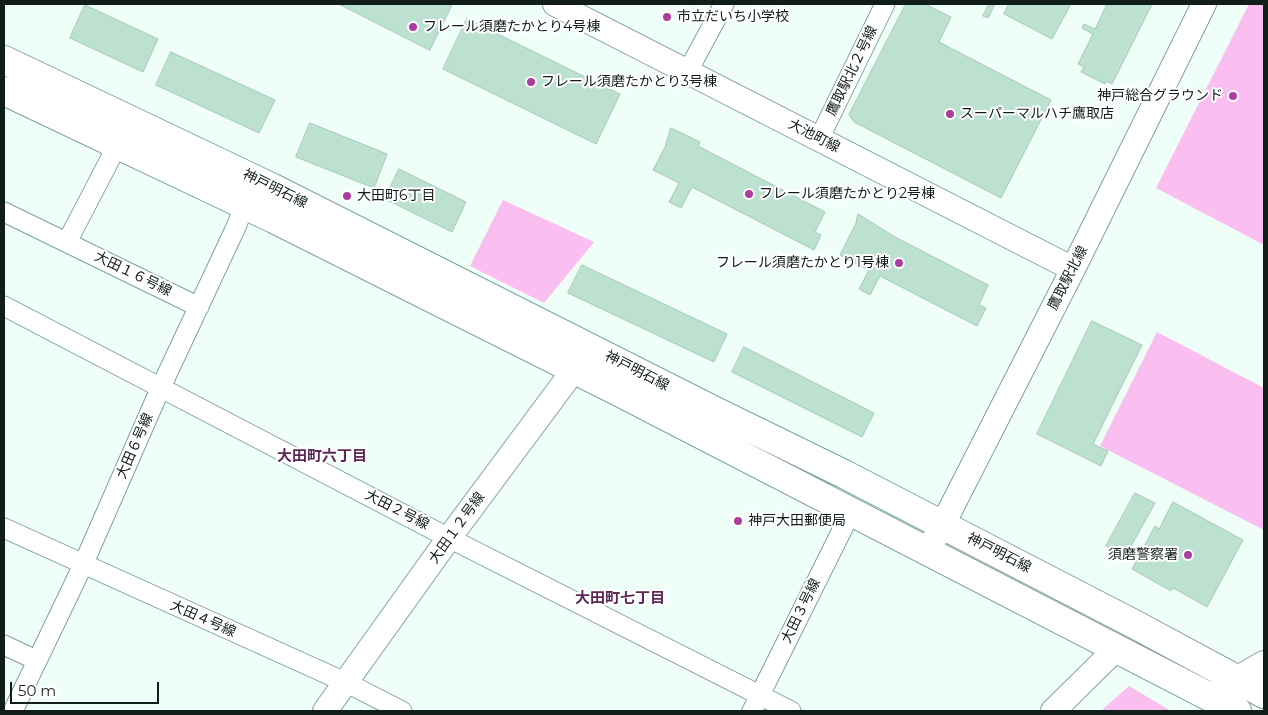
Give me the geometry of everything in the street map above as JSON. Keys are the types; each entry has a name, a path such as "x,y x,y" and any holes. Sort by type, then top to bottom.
{"main road":[{"name":"神戸明石線","path":"4,60 255,179 844,474 1237,678 1264,694"},
{"name":"神戸明石線","path":"4,91 245,204 928,550 1235,710"}],"street":[{"name":"大池町線","path":"555,4 1073,269"},
{"path":"688,71 724,4"},
{"name":"鷹取駅北２号線","path":"819,139 885,4"},
{"name":"鷹取駅北線","path":"928,550 1073,269 1204,4"},
{"path":"67,242 118,144"},
{"name":"大田６号線","path":"13,711 83,565 255,179"},
{"name":"大田１６号線","path":"4,212 199,307"},
{"name":"大田２号線","path":"4,306 449,538 756,703 792,711"},
{"name":"大田１２号線","path":"325,711 347,683 449,538 591,348"},
{"name":"大田３号線","path":"756,703 851,512"},
{"name":"大田４号線","path":"4,528 347,683 402,711"},
{"path":"4,645 36,660"},
{"path":"1053,711 1117,648"},
{"path":"1208,696 1264,663"}],"shaded area":[{"name":"神戸総合グラウンド","path":"1249,4 1264,4 1264,245 1156,188"},
{"path":"503,200 594,242 544,303 470,266"},
{"path":"1157,332 1264,388 1264,530 1100,446"},
{"path":"1129,686 1171,711 1101,711"}],"building":[{"name":"フレール須磨たかとり4号棟","path":"339,4 451,4 452,5 430,50"},
{"path":"906,4 925,4 951,17 939,42 1051,100 1001,198 854,122 849,115"},
{"path":"989,4 995,4 988,18 983,16"},
{"path":"1009,4 1071,4 1052,39 1004,14"},
{"path":"1107,4 1152,4 1112,84 1106,81 1105,84 1081,72 1084,67 1078,64 1093,34 1082,28 1084,24 1095,29"},
{"path":"85,5 158,39 143,72 70,38"},
{"name":"フレール須磨たかとり3号棟","path":"467,19 620,94 596,144 443,69"},
{"path":"171,52 275,100 259,133 156,85"},
{"path":"310,123 387,154 374,188 296,157"},
{"name":"フレール須磨たかとり2号棟","path":"671,128 700,142 698,146 825,212 815,232 821,235 814,250 692,187 681,208 669,202 679,183 653,170 665,147"},
{"path":"399,169 466,202 452,232 385,199"},
{"name":"フレール須磨たかとり1号棟","path":"858,214 895,237 988,285 979,305 986,308 977,326 880,276 870,295 859,289 869,270 840,255 856,223"},
{"path":"582,265 727,334 714,362 568,293"},
{"path":"1092,321 1142,345 1093,444 1108,451 1101,466 1037,434"},
{"path":"744,347 874,413 862,437 732,372"},
{"path":"1135,493 1155,503 1125,557 1106,546"},
{"name":"須磨警察署","path":"1173,502 1243,540 1207,607 1173,588 1171,591 1132,569 1155,526 1159,529"}],"place":[{"name":"市立だいち小学校","path":"667,17"},
{"name":"フレール須磨たかとり4号棟","path":"413,27"},
{"name":"フレール須磨たかとり3号棟","path":"531,82"},
{"name":"神戸総合グラウンド","path":"1233,96"},
{"name":"スーパーマルハチ鷹取店","path":"950,114"},
{"name":"フレール須磨たかとり2号棟","path":"749,194"},
{"name":"大田町6丁目","path":"347,196"},
{"name":"フレール須磨たかとり1号棟","path":"899,263"},
{"name":"神戸大田郵便局","path":"738,521"},
{"name":"須磨警察署","path":"1188,555"}],"district":[{"name":"大田町六丁目","path":"322,457"},
{"name":"大田町七丁目","path":"620,599"}]}
